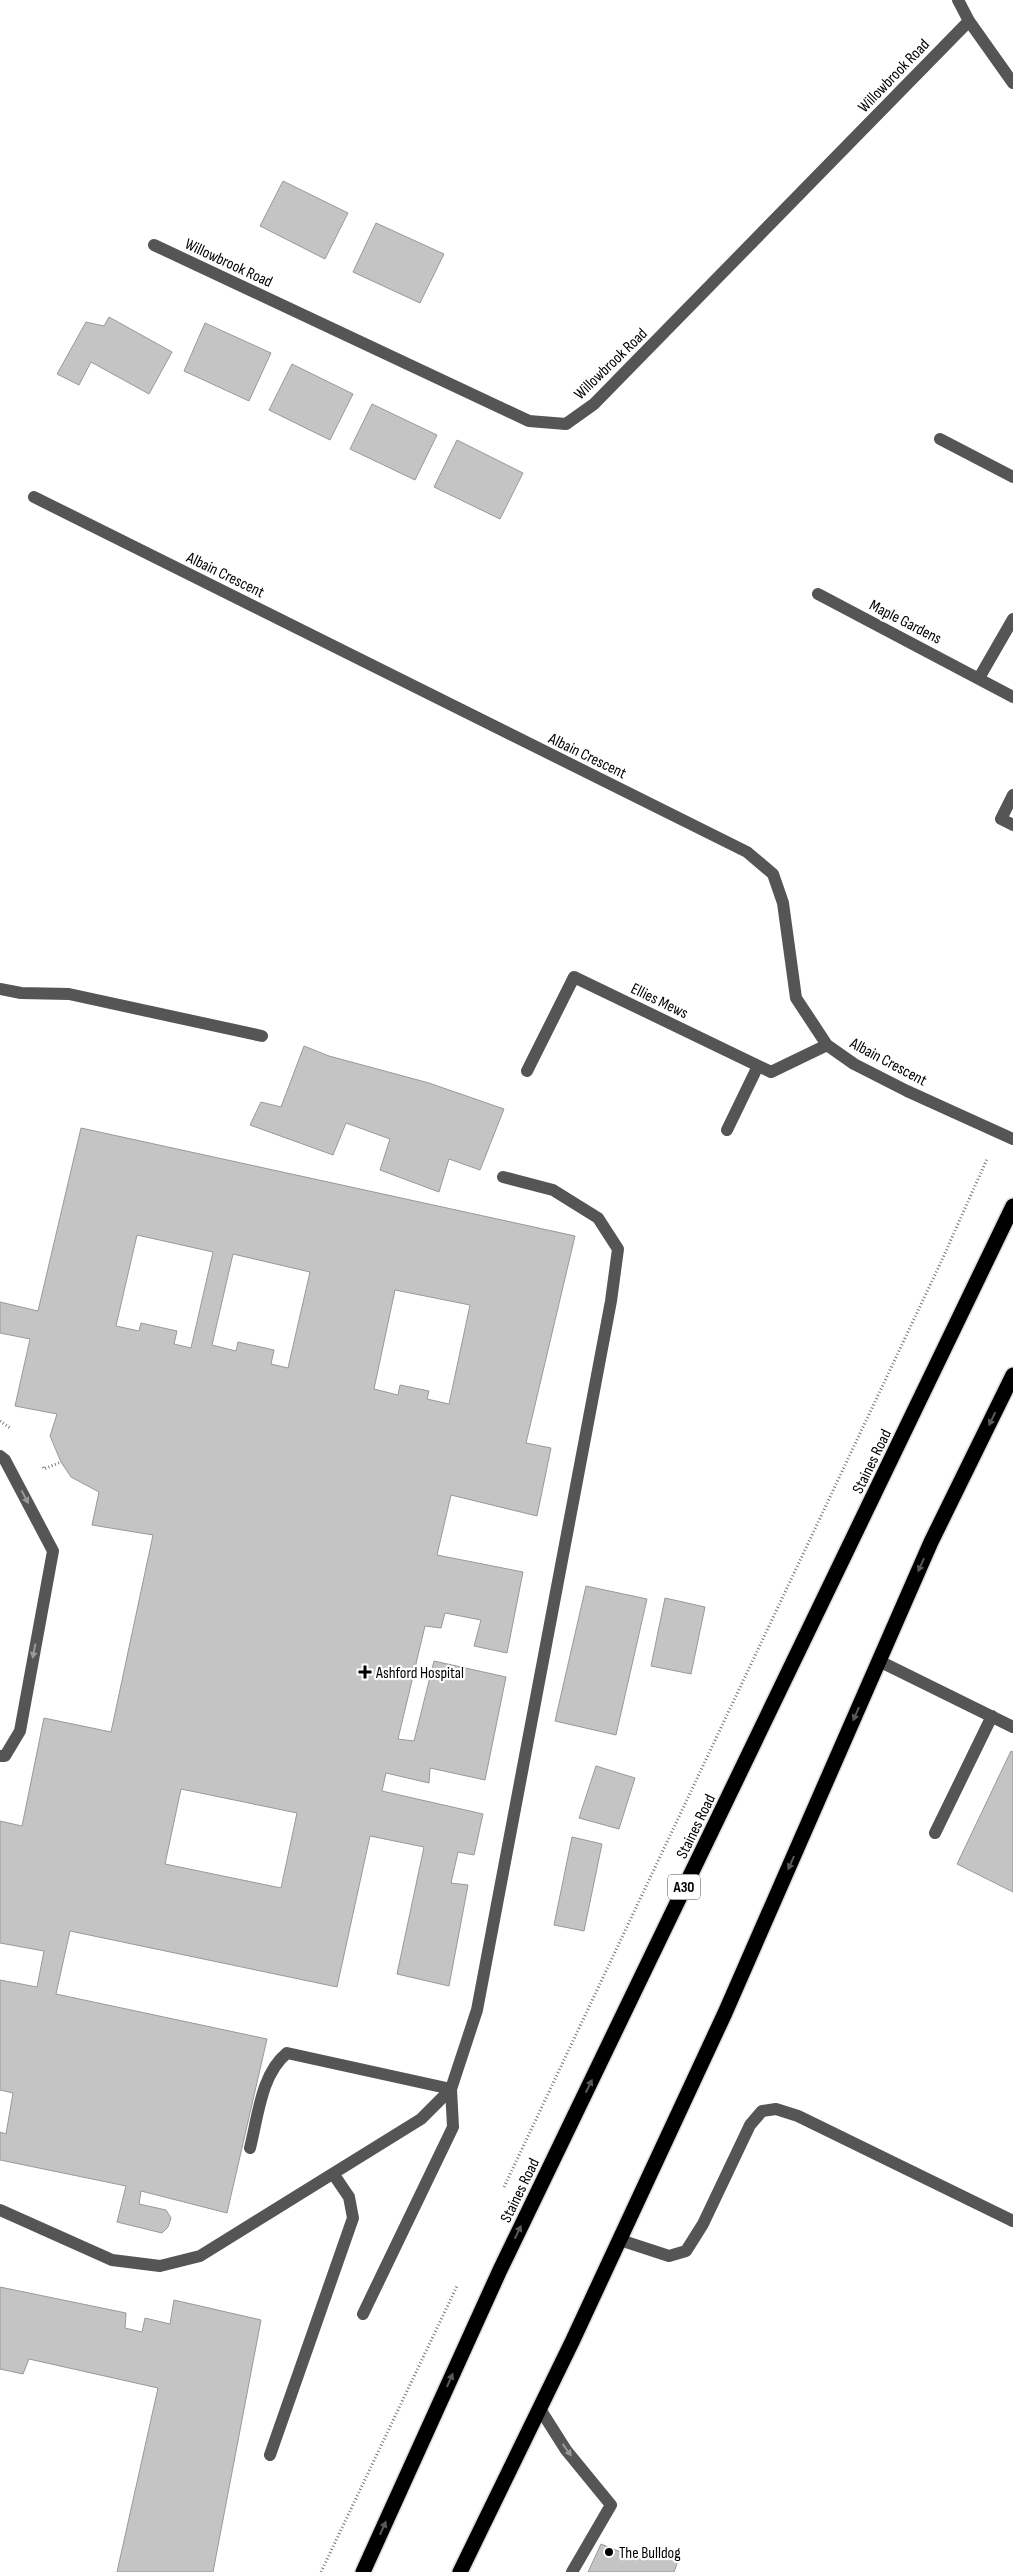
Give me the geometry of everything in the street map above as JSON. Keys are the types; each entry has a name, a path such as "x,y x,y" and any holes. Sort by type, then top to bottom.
{"highway":[{"name":"Staines Road","path":"363,2572 500,2270 1013,1206"},
{"path":"460,2572 540,2409 726,2013 931,1542 1013,1375"}],"street":[{"path":"958,0 969,21 1013,83"},
{"name":"Willowbrook Road","path":"154,245 529,421 566,424 594,404 969,21"},
{"path":"940,439 1013,477"},
{"name":"Albain Crescent","path":"34,497 747,852 773,874 782,903 796,998 827,1045 854,1064 1013,1140"},
{"name":"Maple Gardens","path":"818,594 1013,697"},
{"path":"979,678 1013,619"},
{"path":"1013,795 1001,819 1013,825"},
{"name":"Ellies Mews","path":"527,1072 574,977 771,1072 827,1045"},
{"path":"0,990 21,993 69,994 262,1036"},
{"path":"727,1130 758,1066"},
{"path":"364,2314 453,2127 451,2089 477,2010 611,1301 618,1249 598,1218 553,1190 503,1177"},
{"path":"0,1456 5,1460 53,1551 20,1731 5,1756 0,1756"},
{"path":"879,1661 1013,1726"},
{"path":"934,1833 992,1716"},
{"path":"250,2148 268,2076 277,2061 288,2053 451,2089"},
{"path":"0,2210 112,2260 160,2266 200,2256 334,2175 422,2118 451,2089"},
{"path":"620,2240 669,2256 686,2251 703,2224 750,2125 762,2111 776,2109 798,2116 1013,2221"},
{"path":"270,2455 353,2218 349,2197 334,2175"},
{"path":"540,2409 566,2450 611,2505 572,2572"}],"path":[{"path":"501,2193 941,1262 978,1176"},
{"path":"322,2572 458,2283"}],"building":[{"path":"283,181 348,213 325,259 260,226"},
{"path":"376,223 444,254 420,303 353,272"},
{"path":"109,317 172,352 149,394 91,362 79,385 57,374 86,322 104,326"},
{"path":"205,323 271,353 249,401 184,371"},
{"path":"292,364 353,394 330,440 269,410"},
{"path":"372,404 437,435 415,480 350,449"},
{"path":"457,440 523,473 500,519 434,487"},
{"path":"304,1046 329,1056 429,1083 504,1109 480,1170 449,1159 439,1192 380,1170 390,1139 346,1123 333,1155 250,1125 261,1102 281,1107"},
{"path":"81,1128 575,1236 526,1443 551,1448 537,1516 451,1495 437,1555 523,1572 507,1653 474,1646 481,1620 445,1613 441,1628 425,1626 398,1739 414,1741 434,1661 506,1677 485,1780 430,1768 429,1783 386,1773 382,1791 483,1814 474,1855 458,1852 451,1883 468,1885 449,1986 397,1974 424,1847 370,1836 337,1987 70,1931 56,1994 267,2039 227,2213 141,2191 139,2204 166,2210 171,2218 168,2227 162,2233 117,2222 126,2186 0,2160 0,2132 6,2134 13,2093 0,2090 0,1980 37,1987 44,1951 0,1943 0,1821 22,1826 44,1718 111,1732 153,1535 92,1525 99,1492 71,1477 61,1462 50,1436 57,1414 15,1406 30,1339 0,1333 0,1302 38,1311","holes":["137,1235 213,1252 191,1348 174,1344 177,1331 141,1323 139,1331 116,1326","233,1254 310,1272 288,1368 271,1364 274,1350 238,1342 236,1351 212,1345","395,1290 470,1305 449,1404 427,1399 429,1391 400,1385 398,1395 374,1389","181,1789 297,1813 281,1888 165,1864"]},
{"path":"586,1586 647,1599 616,1735 555,1721"},
{"path":"665,1598 705,1607 691,1674 651,1666"},
{"path":"1011,1751 1013,1752 1013,1892 957,1864"},
{"path":"596,1766 635,1778 619,1829 579,1818"},
{"path":"572,1837 602,1844 584,1931 554,1925"},
{"path":"0,2287 126,2313 125,2328 142,2332 145,2318 170,2324 174,2300 261,2320 213,2572 117,2572 158,2388 29,2359 23,2374 0,2369"},
{"name":"The Bulldog","path":"601,2544 638,2559 644,2546 678,2561 674,2572 588,2572"}],"place":[{"name":"Ashford Hospital","path":"365,1672"},
{"name":"The Bulldog","path":"609,2552"}]}
